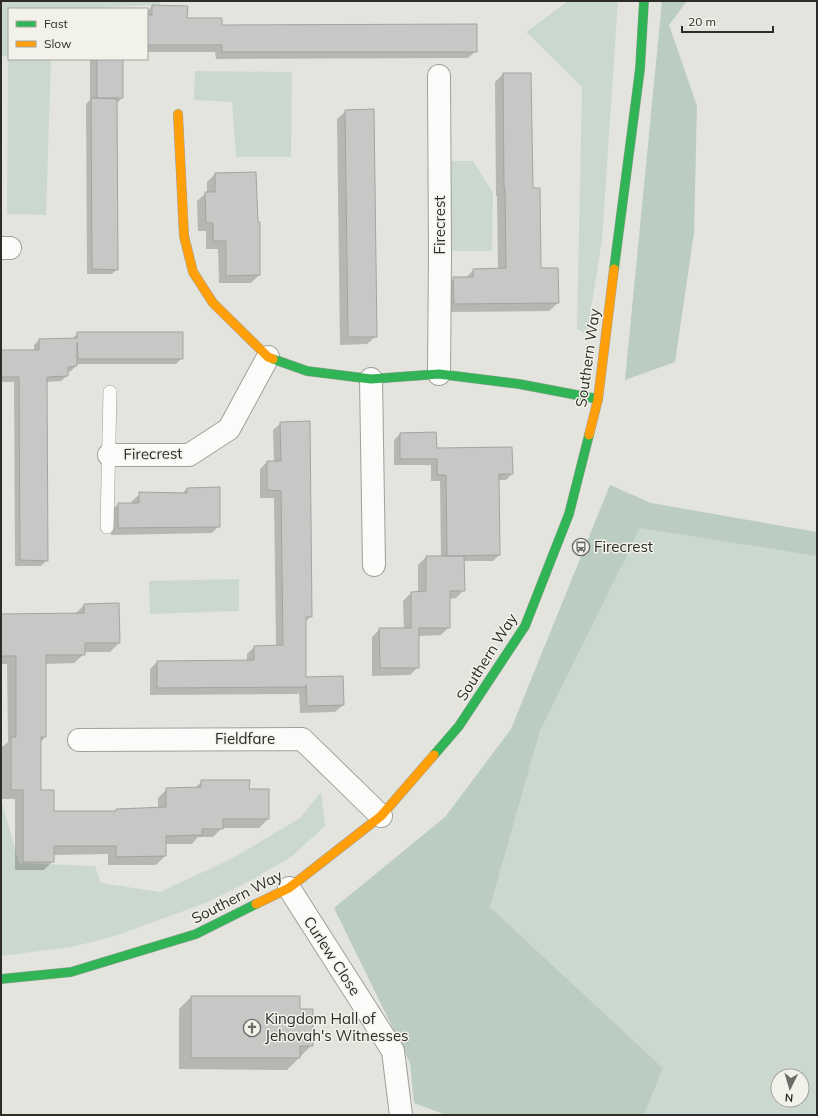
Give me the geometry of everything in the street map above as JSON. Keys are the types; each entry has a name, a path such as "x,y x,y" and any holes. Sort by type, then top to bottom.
{"street":[{"name":"Southern Way","path":"1,979 71,972 196,934 289,888 381,816 460,726 525,626 569,514 598,399 640,69 644,1"},
{"name":"Firecrest","path":"439,76 439,374"},
{"path":"178,114 184,236 193,272 213,304 268,357 307,371 371,379 439,374 519,384 598,399"},
{"name":"Firecrest","path":"109,455 189,455 229,429 268,357"},
{"path":"371,379 374,565"},
{"name":"Fieldfare","path":"79,740 302,739 381,816"},
{"name":"Curlew Close","path":"289,888 393,1051 401,1115"}],"lane":[{"path":"107,527 110,392"}],"shaded area":[{"path":"1,1 160,1 160,5 87,8 8,8 8,56 1,56"},
{"path":"568,1 618,1 602,240 587,335 577,329 582,87 526,32"},
{"path":"8,56 8,60 51,60 46,215 7,214"},
{"path":"195,71 292,72 291,157 236,157 232,102 194,100"},
{"path":"445,161 473,161 493,193 492,251 445,251"},
{"path":"651,503 817,543 817,1115 644,1115 663,1068 490,907 540,731"},
{"path":"239,579 239,611 150,614 149,581"},
{"path":"321,792 325,826 291,857 246,883 208,902 115,936 72,947 1,956 1,799 19,863 95,866 101,883 160,892 233,858 300,818"}],"green space":[{"path":"662,1 687,1 669,25 697,106 694,233 675,362 625,380"},
{"path":"610,485 651,503 817,532 817,556 640,528 540,731 490,907 663,1068 644,1115 446,1115 414,1103 410,1063 334,908 445,817 511,729"}],"building":[{"path":"152,5 188,6 187,18 222,18 222,25 477,24 477,52 222,52 222,45 148,45 148,15 152,15"},
{"path":"97,60 123,60 123,98 97,98"},
{"path":"503,73 531,73 533,188 540,188 541,268 558,268 559,303 454,304 453,277 473,277 473,269 506,268"},
{"path":"91,98 117,99 118,270 92,269"},
{"path":"374,109 377,337 348,337 345,110"},
{"path":"256,172 258,222 260,222 260,275 226,276 226,241 213,241 213,223 206,223 205,192 215,192 215,173"},
{"path":"77,332 183,332 183,359 78,359 77,342 77,366 68,367 68,376 47,377 48,561 20,560 19,377 1,377 1,350 39,350 39,339 77,338"},
{"path":"310,421 312,617 306,617 306,677 343,676 344,705 307,706 306,685 306,687 157,688 157,661 254,660 254,646 283,645 281,491 267,490 267,461 281,461 280,422"},
{"path":"436,432 437,448 512,447 513,474 499,474 500,555 447,556 446,475 437,475 437,459 400,459 400,433"},
{"path":"220,487 220,527 118,528 118,503 139,503 139,492 187,493 187,488"},
{"path":"426,556 464,556 465,591 450,591 450,628 419,628 419,668 380,668 379,628 411,628 411,592 426,591"},
{"path":"119,603 120,643 85,643 85,655 46,655 46,737 41,737 41,790 54,790 54,811 116,811 116,809 166,807 166,788 201,787 201,780 250,780 249,789 269,789 269,819 223,819 223,829 202,829 202,835 166,836 166,856 116,857 116,846 54,846 54,862 23,862 23,790 11,790 11,737 16,737 16,656 1,656 1,614 84,613 84,604"},
{"name":"Kingdom Hall of Jehovah's Witnesses","path":"191,996 300,996 300,1009 313,1009 313,1046 300,1046 300,1058 191,1058"}],"traffic: fast":[{"path":"614,269 640,69 644,1"},
{"path":"273,359 307,371 371,379 439,374 519,384 598,399"},
{"path":"434,755 459,726 525,626 569,514 589,435"},
{"path":"1,979 71,972 196,934 256,904"}],"traffic: slow":[{"path":"178,114 184,236 193,272 213,303 268,357 273,359"},
{"path":"589,435 598,399 614,269"},
{"path":"256,904 289,888 381,816 434,755"}],"place":[{"name":"Firecrest","path":"581,547"},
{"name":"Kingdom Hall of Jehovah's Witnesses","path":"252,1028"}]}
